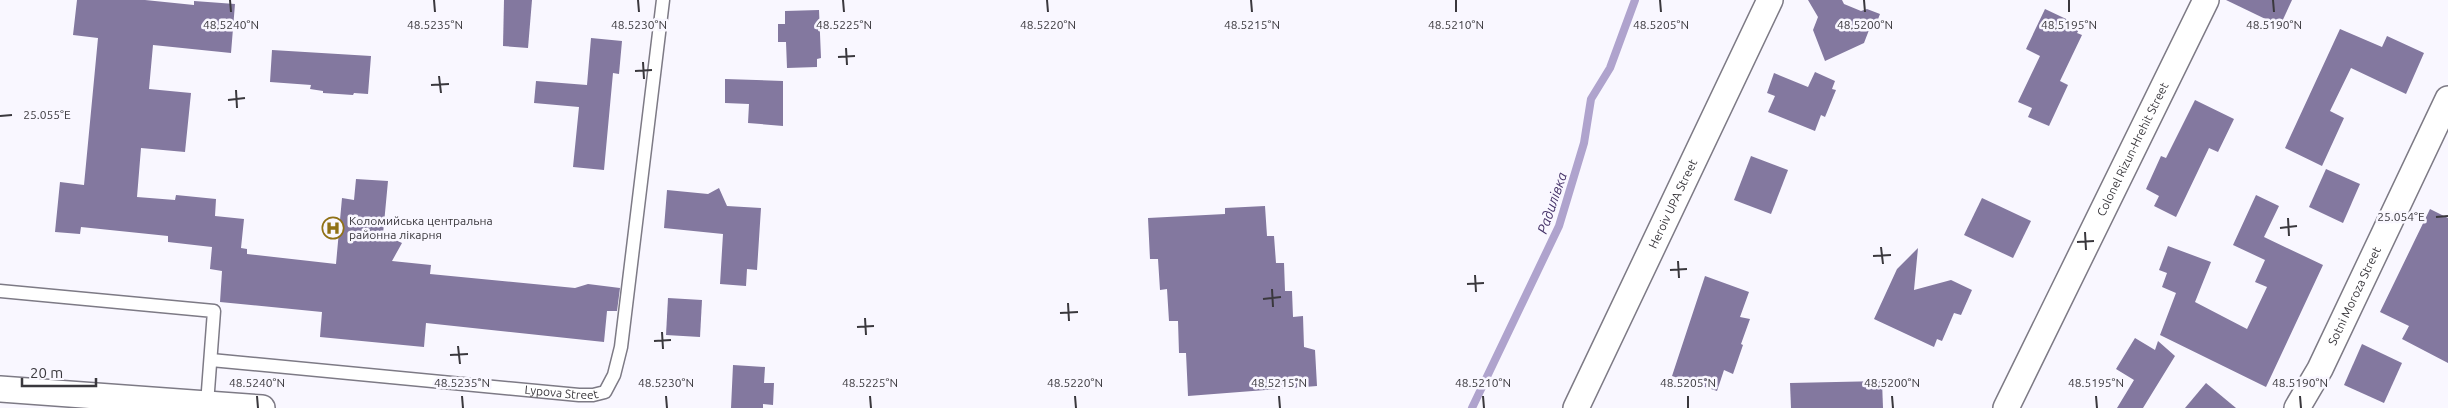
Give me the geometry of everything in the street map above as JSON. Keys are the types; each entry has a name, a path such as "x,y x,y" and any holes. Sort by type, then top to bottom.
{"street":[{"name":"Heroiv UPA Street","path":"1576,408 1770,0"},
{"name":"Colonel Rizun-Hrehit Street","path":"2006,408 2206,0"},
{"name":"Sotni Moroza Street","path":"2297,408 2320,369 2448,99"},
{"path":"0,390 262,408"}],"lane":[{"name":"Lypova Street","path":"211,360 579,395 599,394 608,387 619,361 663,0"},
{"path":"0,291 214,311 208,404"},
{"path":"598,408 599,394"}],"building":[{"path":"77,0 145,0 194,5 194,1 235,4 231,53 153,45 149,89 191,93 185,152 141,148 137,197 175,200 176,195 216,199 215,216 244,219 241,248 247,249 247,254 336,264 342,198 354,200 356,179 388,181 383,234 402,243 392,261 431,265 430,274 575,288 588,284 620,288 617,311 607,311 604,342 426,323 424,347 320,337 322,312 220,302 222,271 210,269 212,247 168,242 168,236 81,227 80,234 55,232 60,182 84,185 98,38 73,35"},
{"path":"504,0 532,0 528,48 503,46"},
{"path":"1808,0 1842,0 1844,4 1861,11 1867,9 1880,14 1875,27 1869,30 1864,43 1825,61 1813,30 1818,17"},
{"path":"2226,0 2292,0 2280,26"},
{"path":"2045,9 2081,26 2077,33 2082,35 2060,81 2068,85 2049,126 2028,117 2032,108 2018,102 2040,56 2026,49"},
{"path":"819,10 821,58 817,59 817,67 787,68 786,42 778,42 778,24 785,24 785,11"},
{"path":"2340,29 2382,47 2387,36 2424,53 2406,94 2351,68 2330,111 2344,118 2322,166 2285,148"},
{"path":"591,38 622,41 619,74 613,73 604,170 573,167 579,107 534,103 536,81 587,85"},
{"path":"272,50 371,56 368,94 323,93 323,91 310,89 311,85 270,82"},
{"path":"1815,72 1835,81 1832,89 1836,90 1825,117 1821,115 1815,131 1768,112 1775,96 1767,93 1774,73 1808,87"},
{"path":"725,79 783,81 783,126 748,123 749,104 725,103"},
{"path":"2195,100 2234,119 2218,152 2209,148 2176,217 2154,206 2159,196 2146,189 2161,156 2166,158"},
{"path":"1751,156 1788,170 1771,214 1734,200"},
{"path":"2326,169 2360,184 2343,223 2309,207"},
{"path":"719,188 727,206 761,208 757,270 747,269 746,286 720,284 723,234 664,228 667,190 708,194"},
{"path":"2256,195 2279,206 2264,237 2323,265 2266,387 2160,335 2176,293 2162,287 2167,273 2159,270 2168,246 2211,262 2195,302 2247,329 2267,287 2255,282 2265,260 2233,245"},
{"path":"1982,198 2031,221 2013,258 1964,235"},
{"path":"1265,206 1267,236 1274,236 1276,263 1284,263 1285,291 1292,291 1293,317 1303,316 1304,347 1315,350 1317,386 1188,396 1186,353 1179,353 1178,321 1169,321 1167,289 1160,290 1158,259 1150,259 1148,218 1225,214 1225,208"},
{"path":"2430,209 2448,218 2448,363 2402,339 2409,326 2380,312"},
{"path":"1918,248 1914,290 1951,280 1972,290 1961,315 1954,313 1942,341 1937,339 1934,347 1874,319 1897,269"},
{"path":"1705,276 1749,292 1740,317 1750,319 1741,344 1743,345 1733,374 1724,370 1717,391 1672,376"},
{"path":"668,298 702,300 700,337 666,335"},
{"path":"2135,338 2155,350 2158,341 2175,356 2143,408 2117,408 2134,380 2116,369"},
{"path":"2362,344 2402,363 2384,403 2344,385"},
{"path":"733,365 765,367 764,383 774,383 773,405 763,404 763,408 731,408"},
{"path":"1882,381 1883,408 1791,408 1790,383"},
{"path":"2206,383 2236,408 2185,408"}],"waterway":[{"name":"Радилівка","path":"1472,408 1559,226 1584,143 1591,99 1610,68 1635,0"}],"place":[{"name":"Коломийська центральна районна лікарня","path":"333,228"}]}
